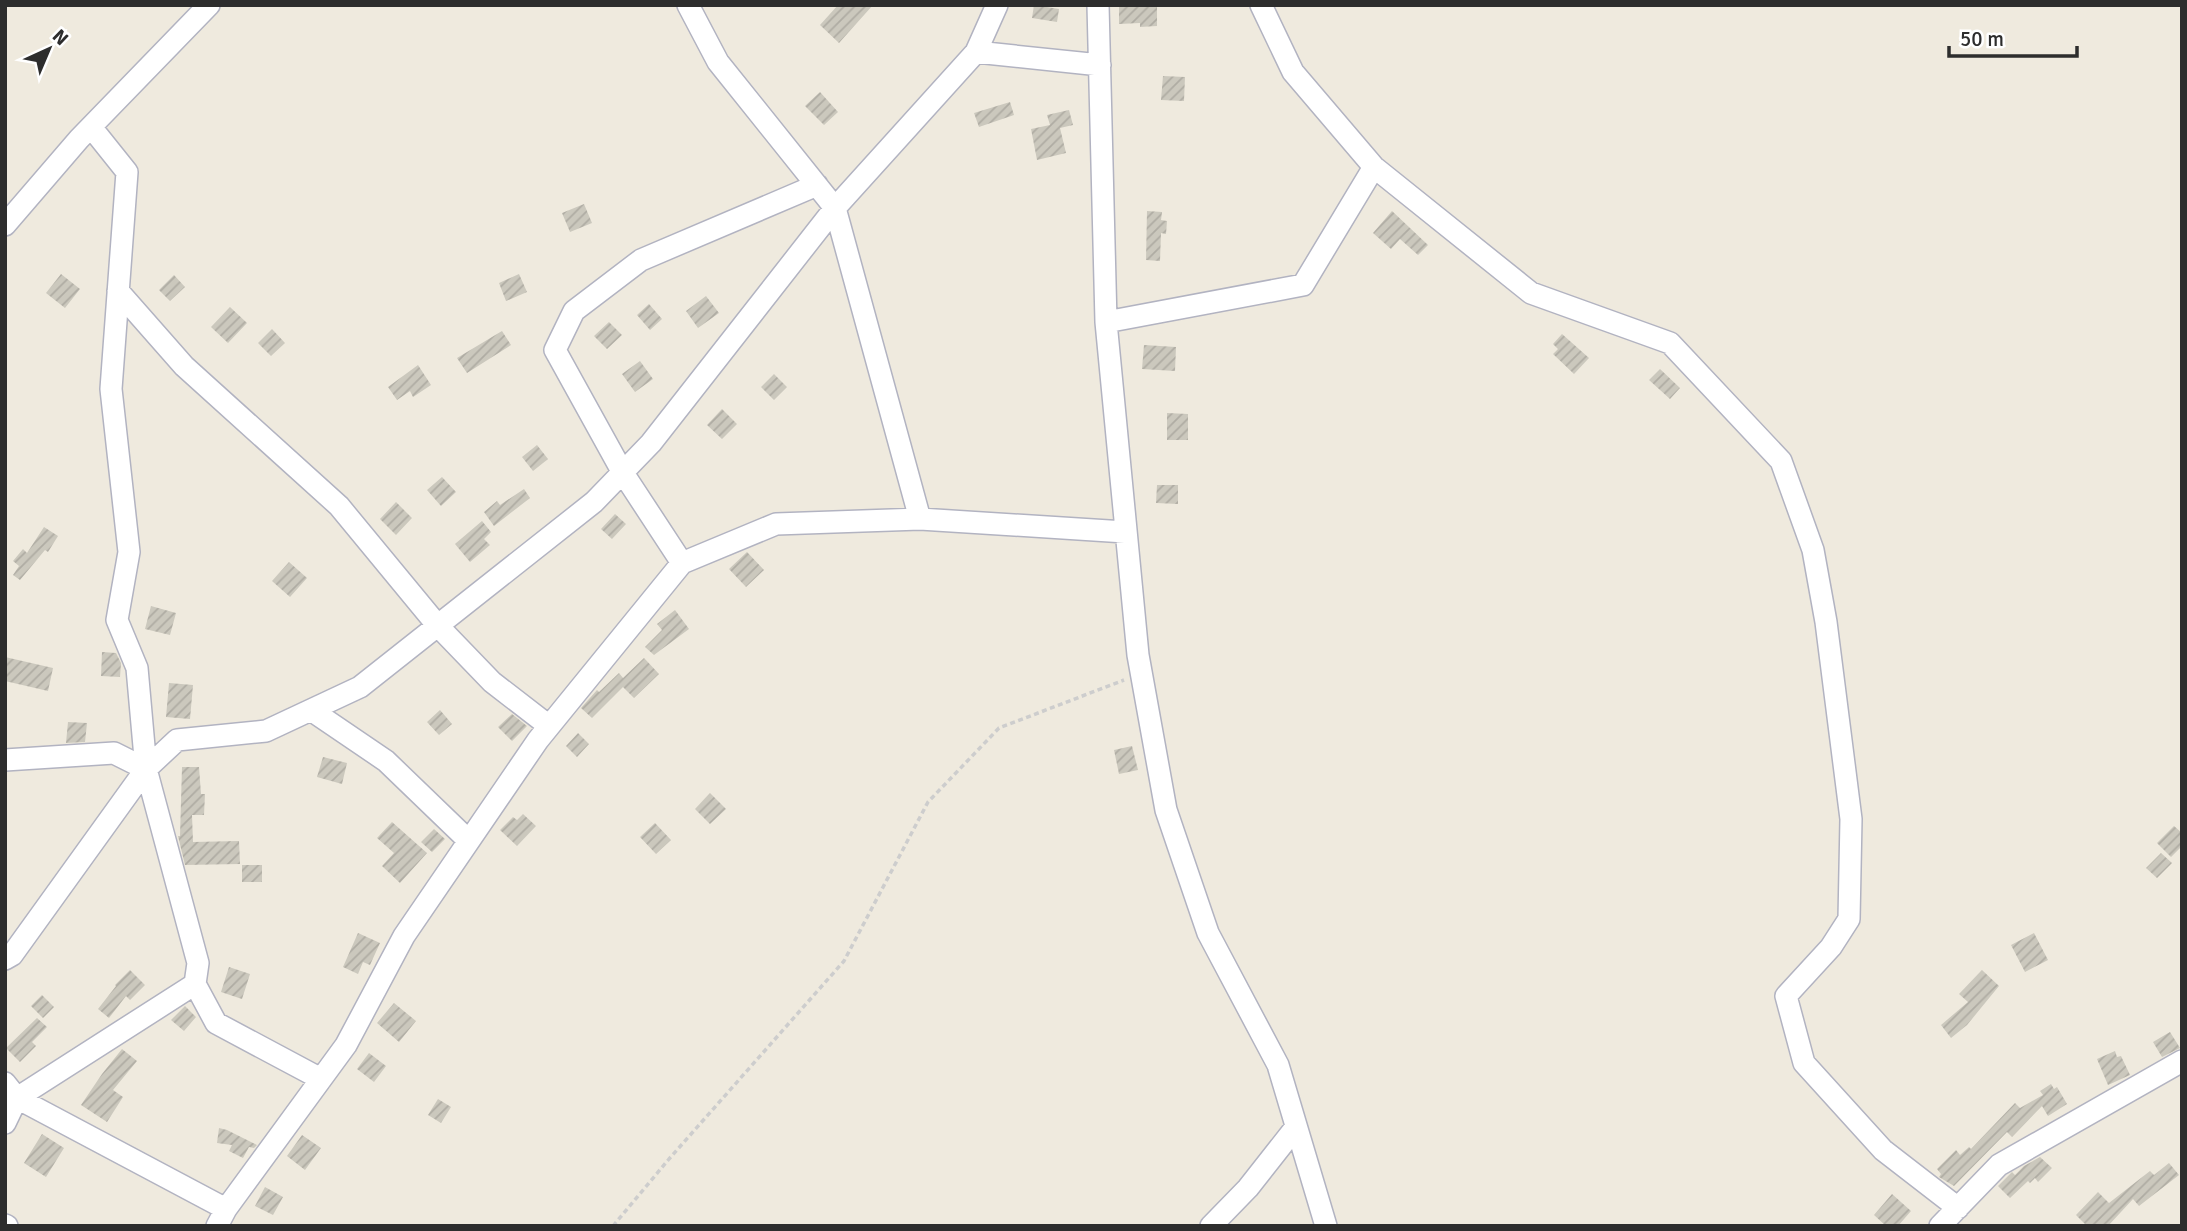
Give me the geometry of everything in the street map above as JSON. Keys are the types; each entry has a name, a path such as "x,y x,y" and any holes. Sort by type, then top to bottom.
{"street":[{"path":"5,225 91,127 209,5"},
{"path":"688,5 718,62 835,208 920,519"},
{"path":"5,960 12,956 146,769 177,740 266,731 360,687 594,502 652,443 835,208 976,52 997,5"},
{"path":"1098,5 1106,321 1141,673 1166,810 1208,933 1278,1065 1326,1226"},
{"path":"1261,5 1293,72 1374,167 1531,293 1670,342 1781,461 1813,550 1826,622 1851,818 1849,919 1831,947 1786,996 1804,1063 1883,1150 1958,1209"},
{"path":"976,52 1100,65"},
{"path":"91,127 127,172 111,389 129,552 117,620 137,668 146,769 198,963 195,984 216,1023 321,1079"},
{"path":"1106,321 1303,285 1374,167"},
{"path":"682,563 622,473 555,350 574,311 641,260 817,185"},
{"path":"118,291 184,366 339,506 438,625 492,682 549,726"},
{"path":"11,1090 221,1217 346,1045 404,936 549,726 682,563 776,524 920,519 1125,532"},
{"path":"311,710 386,761 469,841"},
{"path":"5,760 114,753 146,769"},
{"path":"5,1123 11,1090 195,984"},
{"path":"1940,1226 2000,1166 2182,1061"},
{"path":"1211,1226 1248,1188 1296,1127"}],"path":[{"path":"613,1226 844,961 928,802 999,728 1141,673"}],"building":[{"path":"838,5 873,5 839,43 820,25"},
{"path":"1034,5 1059,9 1057,22 1032,18"},
{"path":"1119,5 1157,5 1157,26 1140,27 1140,23 1119,24"},
{"path":"1163,76 1185,77 1184,101 1161,100"},
{"path":"820,92 838,112 824,125 805,106"},
{"path":"1010,102 1014,115 979,127 974,113"},
{"path":"1069,110 1073,125 1060,128 1066,153 1037,160 1031,129 1050,125 1047,115"},
{"path":"584,204 592,223 570,232 562,213"},
{"path":"1147,211 1162,212 1161,220 1167,221 1166,234 1161,233 1160,261 1146,260"},
{"path":"1392,211 1428,245 1418,255 1400,239 1391,249 1373,233"},
{"path":"61,274 80,289 65,308 46,293"},
{"path":"519,274 527,292 506,301 499,283"},
{"path":"174,275 185,287 170,301 159,290"},
{"path":"706,296 719,313 698,328 686,311"},
{"path":"649,304 662,319 650,330 637,315"},
{"path":"230,307 247,323 228,343 211,327"},
{"path":"609,322 622,335 607,349 594,336"},
{"path":"272,329 285,343 271,356 258,343"},
{"path":"502,331 511,345 467,373 457,358"},
{"path":"1562,334 1589,358 1574,374 1553,354 1558,349 1553,344"},
{"path":"1144,345 1176,347 1175,371 1142,369"},
{"path":"640,361 653,379 635,392 622,374"},
{"path":"418,365 431,385 413,397 410,391 397,400 388,387"},
{"path":"1660,369 1680,388 1670,399 1649,380"},
{"path":"774,374 787,387 774,400 761,387"},
{"path":"722,409 737,424 722,439 707,425"},
{"path":"1167,413 1188,414 1188,440 1167,440"},
{"path":"537,445 548,459 533,471 522,457"},
{"path":"442,477 456,492 441,506 427,490"},
{"path":"1157,485 1178,485 1178,504 1156,503"},
{"path":"524,489 530,498 494,526 484,512 497,501 500,505"},
{"path":"396,502 412,518 396,535 380,519"},
{"path":"615,514 626,524 612,539 601,529"},
{"path":"482,521 491,532 484,539 490,545 470,562 455,544"},
{"path":"44,527 58,536 48,552 45,550 20,580 13,575 19,566 13,561 23,549 27,553"},
{"path":"747,552 764,570 746,587 729,569"},
{"path":"289,562 307,578 290,597 272,581"},
{"path":"151,606 176,613 170,635 145,629"},
{"path":"675,610 689,629 654,655 645,647 662,630 657,624"},
{"path":"102,652 116,653 121,663 120,677 101,676"},
{"path":"5,657 53,668 48,691 5,681"},
{"path":"644,658 659,674 634,698 623,687 592,718 581,708 597,690 599,692 619,673 623,678"},
{"path":"169,683 193,685 190,719 166,717"},
{"path":"440,710 452,724 439,735 427,722"},
{"path":"512,714 527,726 512,741 498,727"},
{"path":"68,722 87,723 85,742 66,743"},
{"path":"578,733 589,744 577,757 566,746"},
{"path":"1132,746 1138,770 1119,774 1114,750"},
{"path":"323,757 347,763 342,784 317,777"},
{"path":"182,767 199,767 201,794 205,794 204,815 192,815 193,842 239,841 240,864 185,865 178,836"},
{"path":"710,793 726,809 710,824 695,809"},
{"path":"523,814 536,826 517,846 500,830 513,817 517,820"},
{"path":"392,822 427,853 400,883 382,866 394,853 377,838"},
{"path":"655,823 671,840 656,854 640,837"},
{"path":"2174,826 2182,833 2182,846 2171,857 2157,843"},
{"path":"434,829 445,839 432,852 421,842"},
{"path":"2161,853 2172,863 2157,878 2146,868"},
{"path":"242,865 262,865 262,882 242,882"},
{"path":"358,933 380,943 370,965 363,962 358,974 343,967"},
{"path":"2034,933 2048,960 2025,972 2011,945"},
{"path":"229,967 250,974 242,999 221,992"},
{"path":"130,970 145,985 130,1000 126,996 109,1018 98,1009"},
{"path":"1982,970 1999,986 1967,1025 1951,1038 1941,1025 1968,1002 1959,994"},
{"path":"42,995 54,1007 43,1018 31,1006"},
{"path":"394,1003 416,1021 399,1042 377,1023"},
{"path":"185,1006 196,1017 184,1031 171,1020"},
{"path":"37,1018 47,1027 32,1042 36,1046 20,1062 6,1048"},
{"path":"2170,1032 2180,1048 2162,1057 2153,1042"},
{"path":"122,1049 137,1061 113,1090 123,1097 107,1122 81,1105"},
{"path":"2115,1051 2117,1057 2121,1056 2130,1075 2108,1085 2097,1059"},
{"path":"369,1053 386,1066 374,1082 357,1069"},
{"path":"2051,1084 2054,1089 2057,1087 2067,1104 2048,1116 2042,1106 2012,1137 2007,1132 1954,1186 1939,1177 1941,1174 1937,1169 1956,1150 1960,1155 1969,1147 1971,1149 2015,1103 2020,1108 2043,1095 2040,1091"},
{"path":"438,1099 451,1107 441,1123 428,1115"},
{"path":"219,1128 257,1145 254,1148 249,1147 243,1158 229,1151 232,1145 217,1143"},
{"path":"42,1134 64,1148 46,1177 24,1163"},
{"path":"302,1135 321,1148 305,1170 287,1156"},
{"path":"2040,1157 2052,1168 2038,1182 2035,1178 2030,1183 2028,1181 2010,1198 1998,1186 2012,1172 2015,1175"},
{"path":"2169,1163 2179,1175 2139,1206 2133,1199 2108,1226 2087,1226 2076,1215 2098,1192 2109,1203 2150,1171 2154,1175"},
{"path":"265,1187 283,1197 273,1215 255,1206"},
{"path":"1892,1194 1911,1211 1898,1226 1886,1226 1874,1215"}]}
